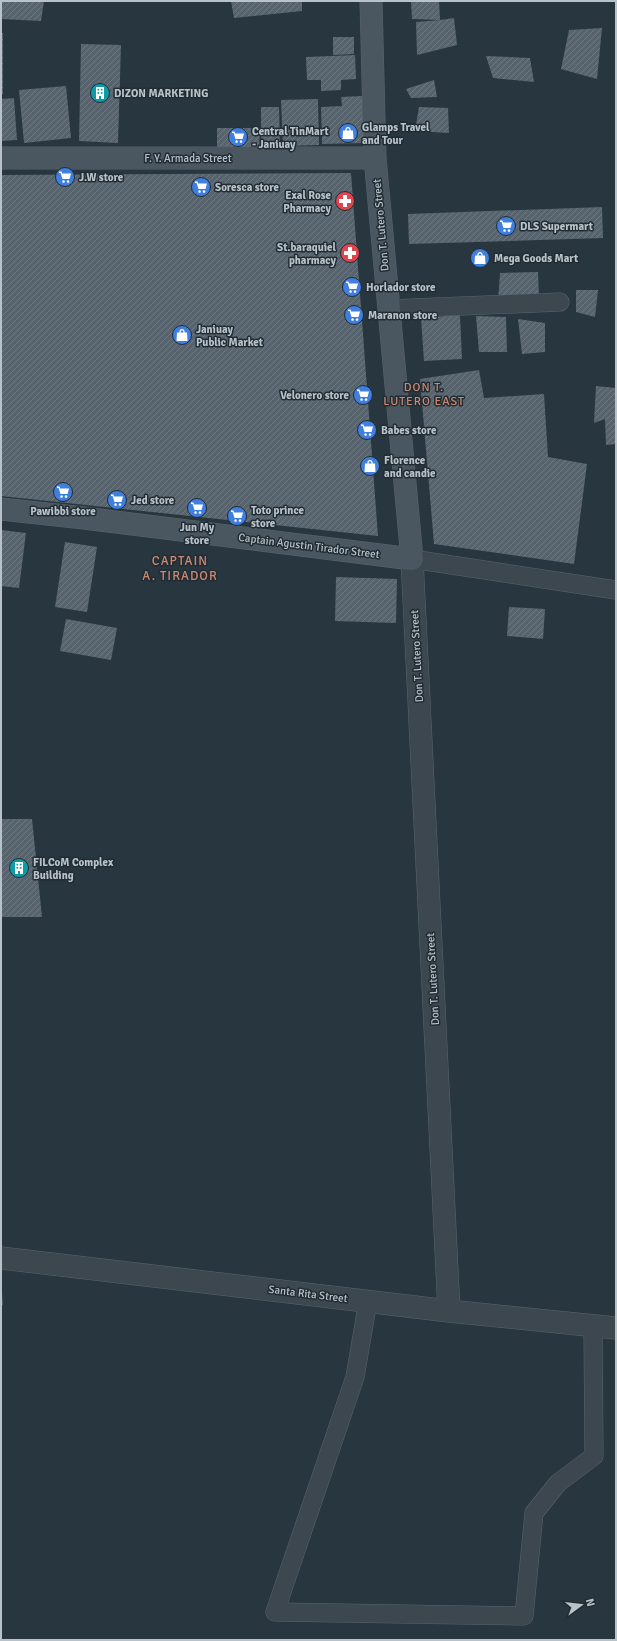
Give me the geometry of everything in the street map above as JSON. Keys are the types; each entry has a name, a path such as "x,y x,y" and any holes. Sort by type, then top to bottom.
{"main road":[{"name":"Don T. Lutero Street","path":"371,1 375,158 412,559"},
{"name":"F. Y. Armada Street","path":"1,158 375,158"},
{"name":"Captain Agustin Tirador Street","path":"1,509 412,559"}],"street":[{"path":"389,309 560,302"},
{"name":"Captain Agustin Tirador Street","path":"412,559 616,590"},
{"name":"Don T. Lutero Street","path":"412,559 449,1311"},
{"name":"Santa Rita Street","path":"1,1258 368,1302 616,1328"},
{"path":"368,1302 355,1376 275,1612 524,1616 534,1513 558,1483 594,1456 593,1326"}],"building":[{"path":"1,1 44,1 41,21 1,19"},
{"path":"231,1 302,1 302,11 234,18"},
{"path":"411,1 439,1 440,20 412,19"},
{"path":"454,18 457,45 417,55 416,22"},
{"path":"602,28 597,79 561,69 569,30"},
{"path":"1,33 3,33 3,94 1,94"},
{"path":"333,37 354,37 354,54 333,55"},
{"name":"DIZON MARKETING","path":"81,44 121,45 118,143 79,141"},
{"path":"355,55 356,79 341,80 341,90 321,91 321,80 307,80 306,57"},
{"path":"486,56 530,58 534,82 493,78"},
{"path":"434,80 437,97 411,98 406,89"},
{"path":"66,86 71,138 24,143 19,90"},
{"path":"362,96 364,143 322,144 321,107 342,106 341,97"},
{"path":"14,98 17,140 1,141 1,99"},
{"path":"318,99 319,145 283,146 281,100"},
{"path":"261,107 279,107 280,144 261,144"},
{"path":"419,107 448,108 449,133 415,131"},
{"name":"Central TinMart - Janiuay","path":"217,128 259,128 260,147 217,147"},
{"name":"Janiuay Public Market","path":"351,173 378,536 1,496 1,175"},
{"name":"DLS Supermart","path":"602,207 603,238 409,244 408,214"},
{"path":"538,272 539,297 498,302 500,273"},
{"path":"576,290 598,290 595,317 576,312"},
{"path":"460,315 462,359 424,361 421,318"},
{"path":"476,316 506,317 507,352 479,352"},
{"path":"518,319 545,323 545,352 522,354"},
{"path":"479,370 484,398 544,394 548,457 587,464 574,564 434,544 420,379"},
{"path":"596,386 616,388 616,444 606,445 605,419 594,423"},
{"path":"1,530 26,533 19,588 1,586"},
{"path":"65,542 97,547 87,612 55,607"},
{"path":"336,577 397,579 396,623 335,621"},
{"path":"509,607 545,609 543,639 507,636"},
{"path":"66,619 117,628 111,660 60,651"},
{"name":"FILCoM Complex Building","path":"1,819 32,819 42,917 1,917"},
{"path":"2,1293 3,1305 1,1305 1,1294"}],"place":[{"name":"DIZON MARKETING","path":"100,93"},
{"name":"Glamps Travel and Tour","path":"348,133"},
{"name":"Central TinMart - Janiuay","path":"238,137"},
{"name":"J.W store","path":"65,177"},
{"name":"Soresca store","path":"201,187"},
{"name":"Exal Rose Pharmacy","path":"345,201"},
{"name":"DLS Supermart","path":"506,226"},
{"name":"St.baraquiel pharmacy","path":"350,253"},
{"name":"Mega Goods Mart","path":"480,258"},
{"name":"Horlador store","path":"352,287"},
{"name":"Maranon store","path":"354,315"},
{"name":"Janiuay Public Market","path":"182,335"},
{"name":"Velonero store","path":"363,395"},
{"name":"Babes store","path":"367,430"},
{"name":"Florence and candie","path":"370,466"},
{"name":"Pawibbi store","path":"63,492"},
{"name":"Jed store","path":"117,500"},
{"name":"Jun My store","path":"197,508"},
{"name":"Toto prince store","path":"237,516"},
{"name":"FILCoM Complex Building","path":"19,868"}],"district":[{"name":"DON T. LUTERO EAST","path":"424,394"},
{"name":"CAPTAIN A. TIRADOR","path":"180,568"}]}
